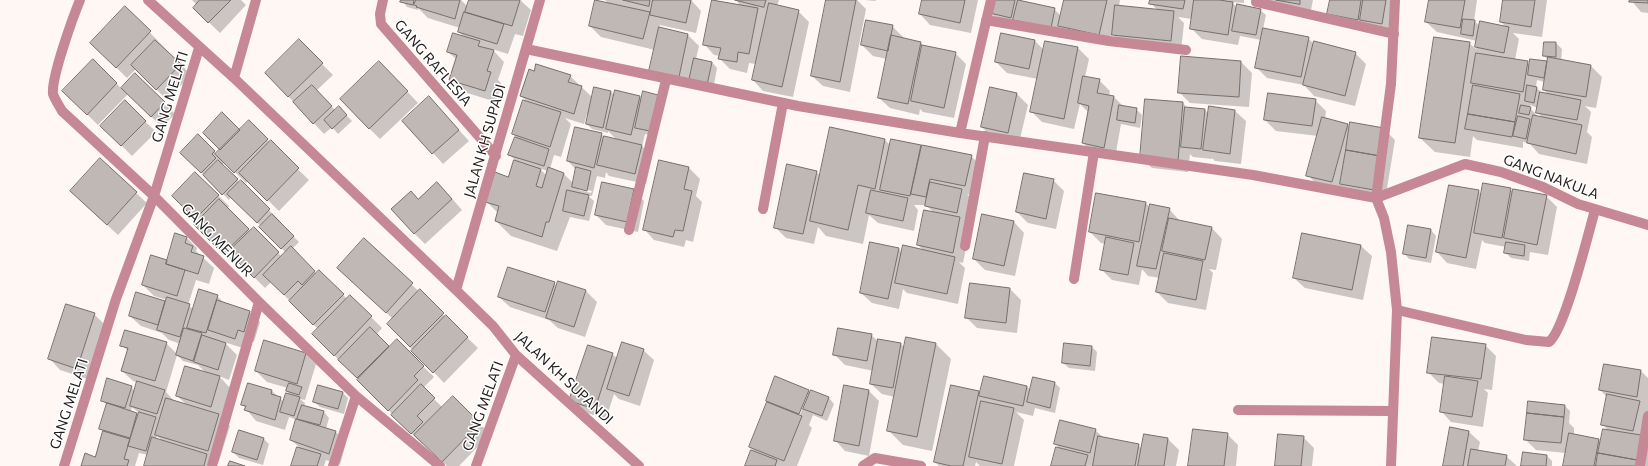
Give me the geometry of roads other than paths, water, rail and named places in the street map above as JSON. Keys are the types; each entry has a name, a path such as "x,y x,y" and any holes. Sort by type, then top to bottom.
{"street":[{"name":"GANG MENUR","path":"80,0 63,48 53,87 55,99 62,111 154,196 259,302 356,396 440,466"},
{"path":"148,0 200,48"},
{"path":"234,78 256,0"},
{"name":"JALAN KH SUPADI","path":"456,290 540,0"},
{"path":"960,133 991,0"},
{"path":"1391,466 1397,310 1391,252 1384,218 1376,198 1391,84 1395,0"},
{"name":"GANG RAFLESIA","path":"381,1 381,24 496,156"},
{"path":"1256,2 1394,34"},
{"path":"986,20 1109,41 1186,50"},
{"name":"GANG MELATI","path":"64,466 116,299 154,196 200,48 234,78 456,290"},
{"path":"526,49 666,80 783,103 960,133 1252,175 1376,198"},
{"path":"629,230 666,80"},
{"path":"763,209 783,103"},
{"path":"964,246 985,136"},
{"path":"1074,279 1094,152"},
{"name":"GANG NAKULA","path":"1376,198 1465,164 1501,172 1543,187 1578,204 1648,225"},
{"path":"1397,310 1526,340 1549,342 1557,332 1574,285 1595,210"},
{"name":"JALAN KH SUPANDI","path":"456,290 493,326 516,355 639,466"},
{"path":"212,466 259,302"},
{"name":"GANG MELATI","path":"476,466 516,355"},
{"path":"333,466 356,396"},
{"path":"1238,410 1393,411"},
{"path":"1640,466 1648,416"},
{"path":"863,466 875,458 921,466"}]}
